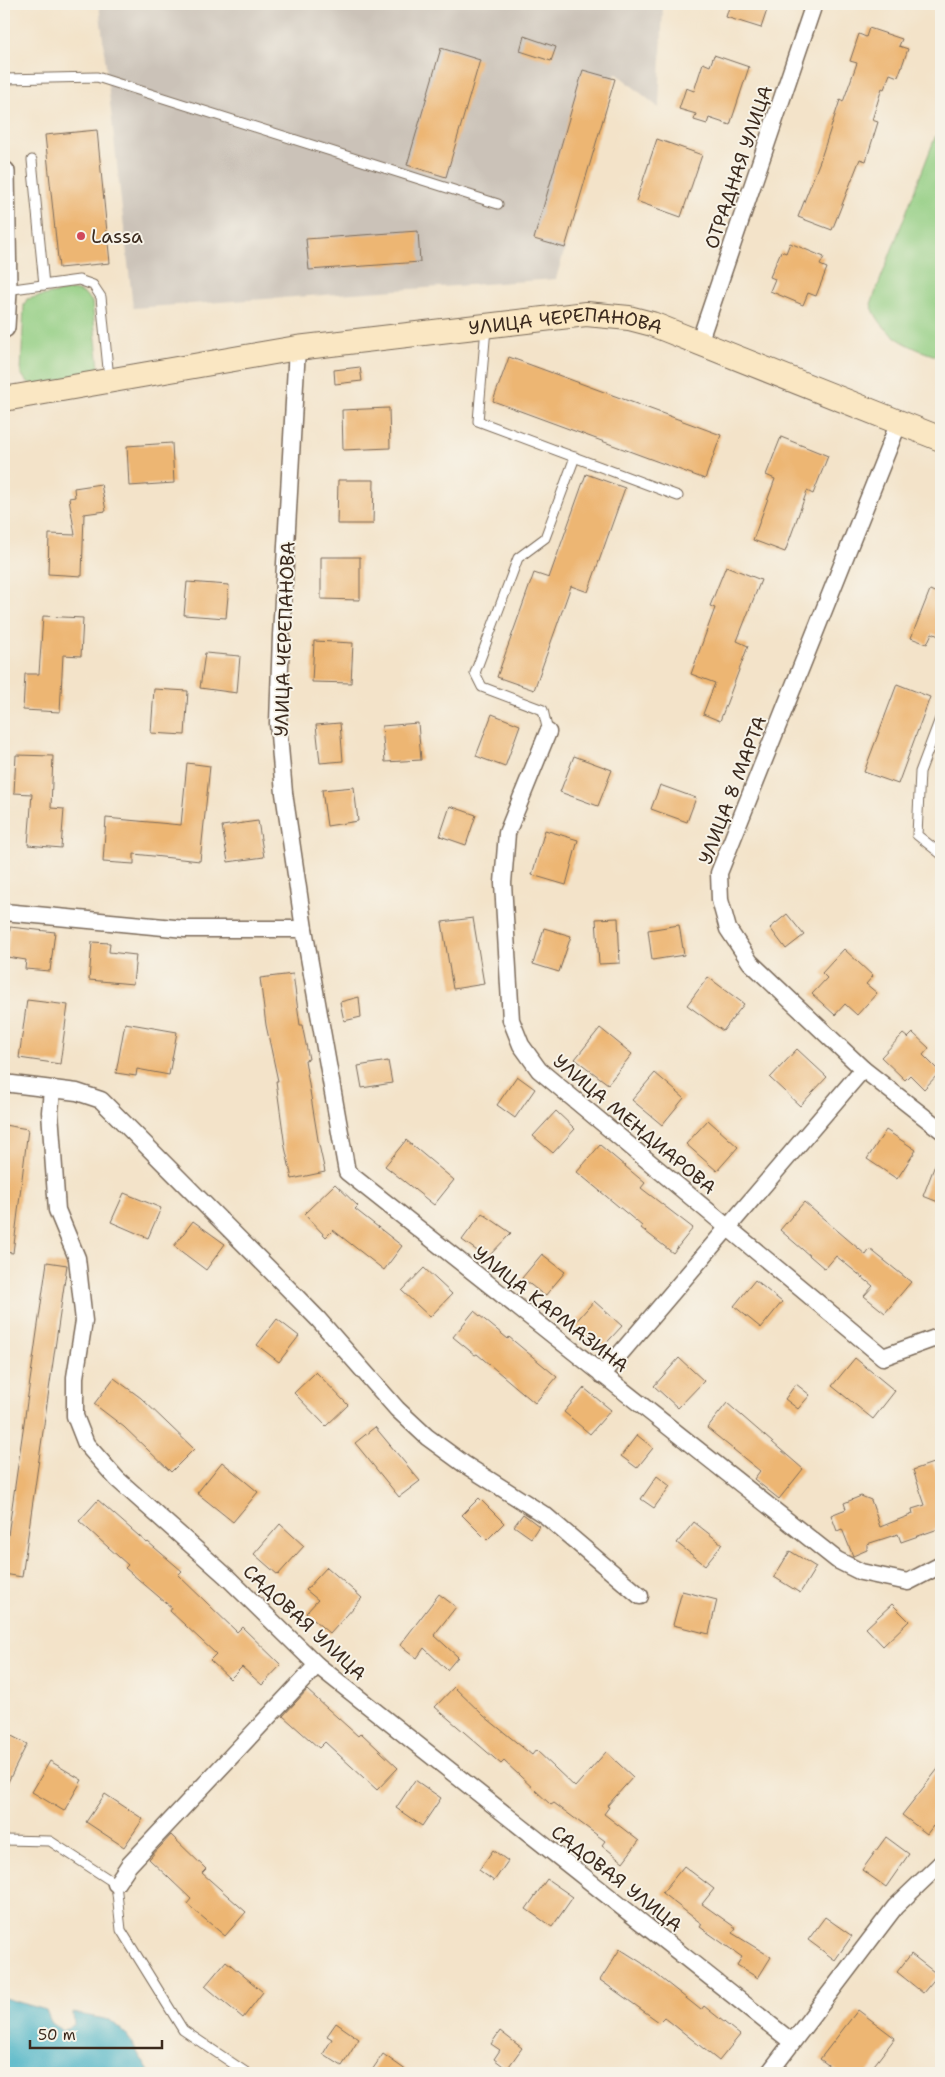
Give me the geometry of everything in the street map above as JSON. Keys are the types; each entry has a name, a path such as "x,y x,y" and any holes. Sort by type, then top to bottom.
{"main road":[{"name":"УЛИЦА ЧЕРЕПАНОВА","path":"4,399 297,348 586,314 607,315 652,324 941,439"}],"street":[{"name":"ОТРАДНАЯ УЛИЦА","path":"699,343 814,4"},
{"path":"4,172 6,290 4,327"},
{"name":"УЛИЦА ЧЕРЕПАНОВА","path":"297,348 278,723 284,793 304,929"},
{"name":"УЛИЦА 8 МАРТА","path":"899,422 719,873 720,900 728,929 750,962 863,1069 941,1130"},
{"name":"УЛИЦА МЕНДИАРОВА","path":"548,732 507,832 503,883 511,1020 521,1045 539,1070 883,1357 941,1336"},
{"path":"4,912 185,930 304,929"},
{"name":"УЛИЦА КАРМАЗИНА","path":"304,929 347,1172 837,1560 861,1572 908,1582 941,1565"},
{"path":"602,1374 863,1069"},
{"path":"4,1083 76,1092 101,1100 318,1319 397,1409 421,1431 464,1464 546,1516 640,1596"},
{"name":"САДОВАЯ УЛИЦА","path":"52,1090 50,1112 57,1210 77,1258 84,1321 75,1377 75,1416 86,1444 117,1480 226,1576 317,1666 792,2042"},
{"path":"116,1884 129,1864 317,1666"},
{"path":"769,2073 895,1907 941,1863"}],"lane":[{"path":"4,79 97,77 498,204"},
{"path":"32,160 44,285"},
{"path":"6,290 79,280 94,284 101,297 109,380"},
{"path":"486,325 478,420 678,496"},
{"path":"548,732 543,710 482,687 476,672 518,558 545,538 575,457"},
{"path":"941,716 920,772 917,835 941,854"},
{"path":"4,1840 50,1840 116,1884 122,1930 184,2030 247,2073"}],"shaded area":[{"path":"99,4 663,4 659,108 616,73 556,279 133,308"}],"green space":[{"path":"941,130 941,357 939,357 907,344 889,332 876,315 871,304 936,135"},
{"path":"70,290 82,293 92,302 99,368 95,375 34,385 26,381 21,373 24,305 27,299"}],"water":[{"path":"4,1998 46,2010 51,2022 61,2030 74,2025 73,2013 110,2020 126,2034 150,2073 4,2073"}],"building":[{"path":"730,4 769,4 761,28 726,17"},
{"path":"869,28 902,39 899,46 908,49 898,77 890,74 884,89 882,88 872,120 878,122 866,161 860,159 832,230 798,217 820,161 840,100 843,102 857,63 850,61 859,34 866,37"},
{"path":"524,36 556,47 551,61 520,51"},
{"path":"441,48 480,60 446,177 407,165"},
{"path":"714,55 749,67 730,125 709,118 707,124 694,120 696,114 679,109 686,88 694,91 703,63 710,66"},
{"path":"583,70 615,79 565,248 534,239"},
{"path":"97,130 110,263 59,268 45,135"},
{"path":"657,139 702,155 681,217 636,201"},
{"path":"418,231 420,262 309,270 306,239"},
{"path":"790,243 824,257 820,265 827,268 816,296 808,293 803,305 770,291 775,279 770,277 781,251 786,253"},
{"path":"509,357 721,435 705,479 493,401"},
{"path":"360,367 362,381 335,384 334,370"},
{"path":"389,408 390,448 343,450 342,410"},
{"path":"781,437 828,456 813,494 807,491 785,552 753,540 775,479 766,475"},
{"path":"172,443 174,483 129,486 127,446"},
{"path":"586,474 625,488 588,592 571,586 534,690 497,677 534,573 549,578"},
{"path":"338,480 374,480 373,524 337,524"},
{"path":"101,484 106,511 84,514 82,576 48,574 49,534 75,535 69,498 75,497 74,488"},
{"path":"321,557 360,557 360,600 321,599"},
{"path":"726,566 761,580 737,641 748,646 720,721 703,714 715,683 691,674 715,608 710,606"},
{"path":"187,582 229,585 226,618 184,615"},
{"path":"930,590 941,595 941,637 932,633 927,644 911,638"},
{"path":"43,616 83,618 81,656 63,655 60,712 23,710 25,674 39,674"},
{"path":"314,641 353,643 351,683 312,682"},
{"path":"205,653 240,656 237,693 200,688"},
{"path":"897,684 930,697 898,784 864,772"},
{"path":"154,689 188,691 185,735 151,733"},
{"path":"492,714 520,725 505,767 476,756"},
{"path":"340,723 343,761 320,763 316,725"},
{"path":"418,723 421,760 385,762 382,726"},
{"path":"16,755 53,756 51,808 64,809 61,848 28,845 32,794 14,793"},
{"path":"574,756 612,770 598,806 560,792"},
{"path":"187,763 210,766 200,861 134,854 134,864 103,862 106,818 181,825"},
{"path":"660,785 696,798 687,822 651,809"},
{"path":"354,787 358,821 327,826 322,790"},
{"path":"450,806 476,815 466,845 440,836"},
{"path":"258,821 264,857 228,862 222,826"},
{"path":"545,830 578,840 566,885 532,875"},
{"path":"787,914 804,935 786,949 770,928"},
{"path":"473,918 484,984 453,989 442,922"},
{"path":"618,918 620,963 599,964 596,919"},
{"path":"679,925 684,955 652,960 648,930"},
{"path":"10,927 55,932 50,971 25,969 26,960 7,957"},
{"path":"544,928 571,936 559,972 533,964"},
{"path":"92,942 110,943 109,952 136,955 133,984 89,980"},
{"path":"844,949 873,976 866,984 877,993 857,1015 845,1004 835,1015 812,994 827,978 822,973"},
{"path":"293,974 300,1025 302,1025 309,1059 305,1060 325,1172 292,1179 285,1147 276,1081 278,1081 266,1025 260,978"},
{"path":"708,977 744,1004 723,1031 687,1005"},
{"path":"359,997 361,1017 344,1021 340,1002"},
{"path":"27,1000 68,1005 60,1064 19,1058"},
{"path":"125,1023 177,1032 169,1075 137,1069 136,1076 116,1073"},
{"path":"600,1028 632,1054 608,1084 575,1059"},
{"path":"913,1033 929,1048 923,1055 940,1072 924,1089 910,1075 905,1080 881,1057 903,1034 908,1038"},
{"path":"797,1049 827,1077 800,1106 770,1078"},
{"path":"388,1061 392,1083 362,1088 358,1066"},
{"path":"655,1073 684,1098 662,1125 632,1100"},
{"path":"517,1076 535,1089 515,1118 497,1105"},
{"path":"556,1111 575,1129 553,1153 533,1136"},
{"path":"708,1120 738,1147 717,1171 686,1144"},
{"path":"4,1125 28,1129 13,1253 4,1252"},
{"path":"886,1130 916,1150 897,1179 867,1159"},
{"path":"406,1140 454,1180 434,1205 385,1166"},
{"path":"600,1145 645,1183 641,1188 693,1228 673,1253 641,1228 642,1226 577,1172"},
{"path":"941,1152 941,1203 923,1196"},
{"path":"335,1184 358,1206 355,1209 402,1246 384,1270 333,1230 326,1237 304,1214"},
{"path":"124,1193 161,1208 148,1238 111,1222"},
{"path":"804,1202 866,1255 870,1249 911,1282 885,1313 864,1296 873,1286 836,1256 825,1269 780,1230"},
{"path":"482,1213 511,1233 487,1258 462,1240"},
{"path":"193,1221 225,1244 206,1270 174,1246"},
{"path":"542,1254 565,1272 545,1296 522,1278"},
{"path":"47,1262 67,1265 22,1577 4,1574 4,1563"},
{"path":"424,1268 452,1294 430,1317 402,1291"},
{"path":"755,1280 782,1302 761,1328 734,1306"},
{"path":"594,1301 622,1326 600,1350 573,1325"},
{"path":"474,1311 557,1377 535,1403 477,1354 475,1355 453,1337"},
{"path":"277,1319 299,1336 279,1362 257,1345"},
{"path":"679,1358 704,1381 678,1408 654,1386"},
{"path":"855,1358 895,1391 873,1419 832,1386"},
{"path":"316,1372 348,1405 326,1426 294,1393"},
{"path":"114,1378 141,1398 194,1449 171,1472 124,1427 94,1404"},
{"path":"796,1384 810,1395 798,1409 785,1399"},
{"path":"584,1388 611,1410 590,1434 564,1412"},
{"path":"727,1403 803,1469 779,1499 754,1479 760,1471 707,1428"},
{"path":"375,1427 420,1481 399,1497 355,1443"},
{"path":"637,1435 653,1448 637,1468 621,1456"},
{"path":"222,1462 258,1492 233,1522 197,1493"},
{"path":"933,1463 941,1486 941,1528 901,1542 898,1534 867,1544 867,1550 853,1556 842,1529 837,1531 831,1515 846,1509 844,1503 861,1496 871,1500 880,1527 913,1514 912,1509 925,1505 913,1470"},
{"path":"657,1476 670,1486 654,1508 641,1499"},
{"path":"479,1498 504,1523 487,1540 462,1515"},
{"path":"98,1500 182,1571 178,1575 237,1632 242,1627 281,1665 262,1685 242,1667 230,1679 210,1660 216,1654 170,1611 172,1608 125,1568 128,1565 79,1521"},
{"path":"523,1514 539,1526 531,1538 514,1526"},
{"path":"694,1522 722,1544 705,1565 677,1543"},
{"path":"280,1524 304,1546 278,1575 254,1554"},
{"path":"790,1551 816,1567 800,1593 774,1577"},
{"path":"327,1567 362,1598 330,1634 306,1613 318,1600 306,1590"},
{"path":"682,1591 717,1600 709,1634 673,1625"},
{"path":"439,1594 456,1607 434,1635 458,1657 447,1670 424,1648 417,1658 400,1645"},
{"path":"892,1604 909,1621 883,1646 866,1628"},
{"path":"454,1687 484,1716 532,1755 536,1750 575,1787 606,1752 633,1777 607,1806 609,1807 604,1814 639,1841 623,1862 602,1845 605,1841 554,1803 551,1805 504,1761 501,1764 435,1707"},
{"path":"307,1690 358,1736 361,1733 398,1768 377,1790 325,1742 319,1748 283,1716"},
{"path":"4,1732 27,1744 4,1790"},
{"path":"50,1761 82,1780 64,1811 32,1792"},
{"path":"941,1765 941,1832 933,1826 927,1834 902,1815"},
{"path":"415,1780 441,1798 422,1826 396,1808"},
{"path":"105,1794 143,1819 124,1847 86,1822"},
{"path":"171,1835 206,1869 202,1873 246,1912 225,1936 187,1904 191,1899 149,1859"},
{"path":"886,1837 909,1854 886,1887 862,1870"},
{"path":"493,1850 508,1861 494,1881 479,1870"},
{"path":"684,1866 714,1889 702,1904 736,1928 732,1933 771,1957 758,1978 737,1965 742,1957 700,1927 702,1924 662,1893"},
{"path":"547,1879 573,1897 552,1927 526,1909"},
{"path":"825,1917 852,1936 835,1960 808,1940"},
{"path":"620,1949 642,1963 701,2010 704,2006 740,2035 719,2061 664,2017 659,2022 600,1980"},
{"path":"911,1954 938,1975 923,1993 897,1972"},
{"path":"226,1961 263,1992 243,2018 205,1986"},
{"path":"858,2010 895,2038 868,2073 839,2073 820,2059"},
{"path":"336,2023 359,2039 342,2066 323,2054 332,2039 327,2036"},
{"path":"500,2031 522,2048 507,2069 494,2059 500,2050 491,2044"},
{"path":"383,2054 410,2073 370,2073"}],"place":[{"name":"Lassa","path":"81,236"}]}
